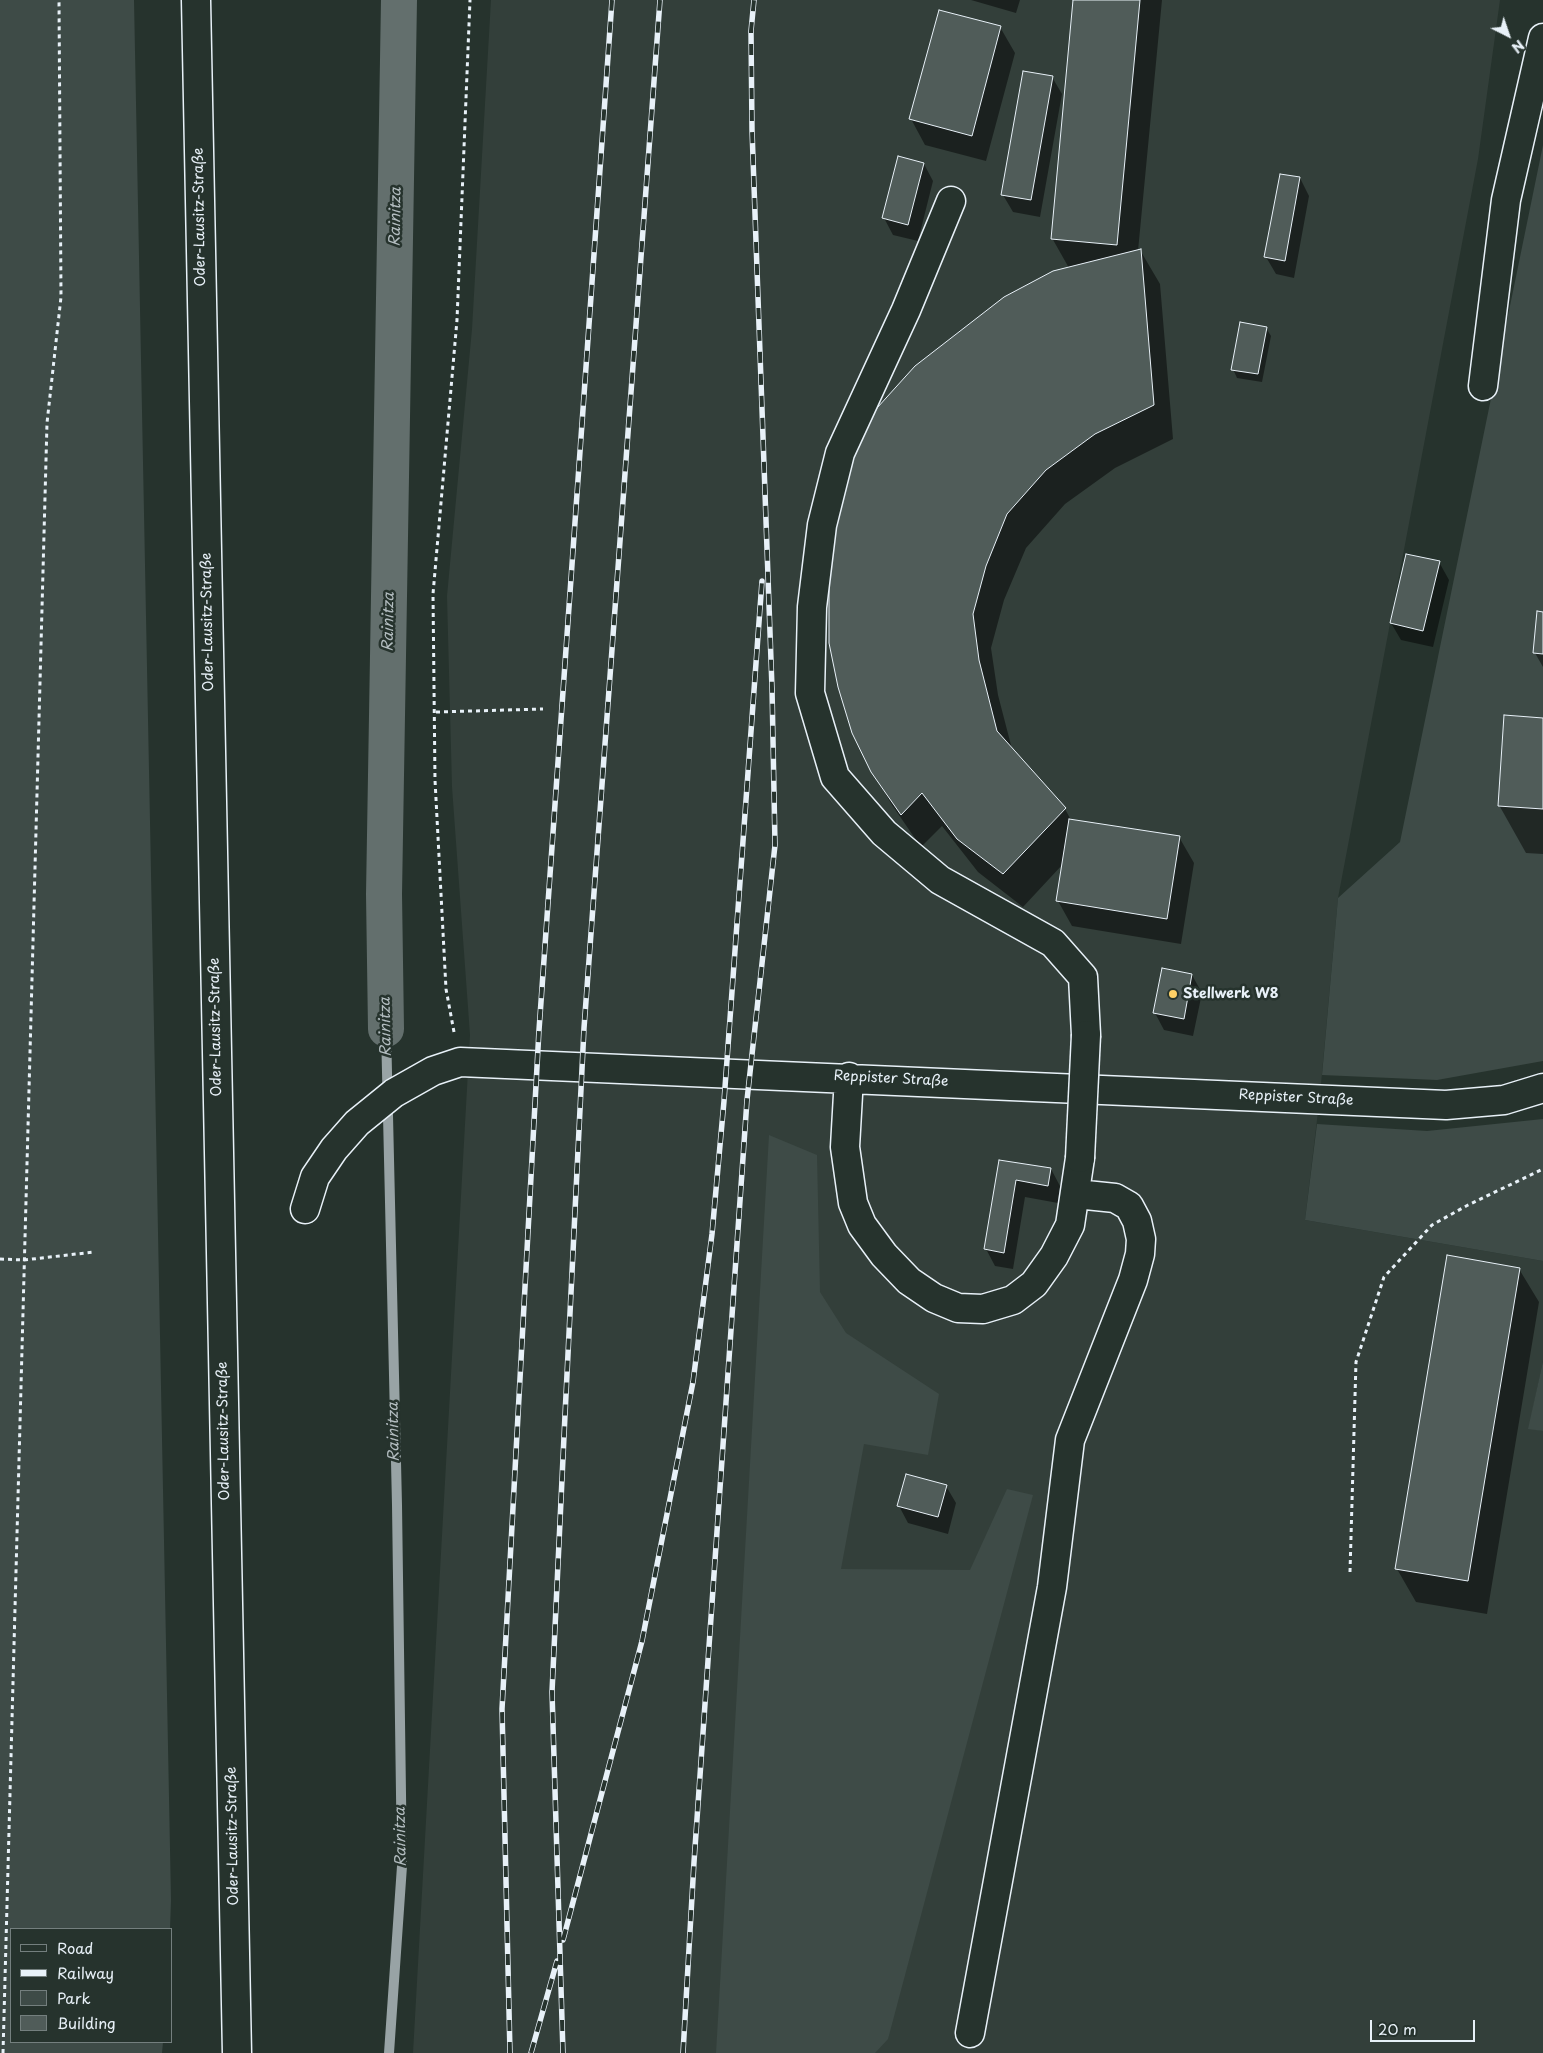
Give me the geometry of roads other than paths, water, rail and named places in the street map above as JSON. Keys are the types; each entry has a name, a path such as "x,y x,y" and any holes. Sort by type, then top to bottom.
{"main road":[{"name":"Oder-Lausitz-Straße","path":"196,0 237,2053"},
{"path":"1483,386 1506,200 1543,38"},
{"path":"850,1077 845,1147 853,1203 862,1225 884,1255 908,1281 934,1298 958,1308 983,1309 1013,1300 1034,1284 1054,1256 1070,1225 1076,1194 1080,1158 1086,1035 1082,977 1053,943 940,880 884,833 835,777 810,693 812,607 822,525 840,453 906,310 951,201"},
{"name":"Reppister Straße","path":"305,1209 315,1177 334,1149 358,1123 394,1093 433,1071 460,1062 850,1077 1446,1105 1504,1100 1543,1088"},
{"path":"970,2033 1052,1587 1070,1440 1133,1280 1140,1254 1139,1230 1129,1206 1115,1198 1076,1194"}],"waterway":[{"name":"Rainitza","path":"386,1029 384,894 399,0"},
{"name":"Rainitza","path":"386,1029 397,1505 402,1866 389,2053"}],"railway":[{"path":"510,2053 502,1709 539,1030 612,0"},
{"path":"563,2053 552,1692 565,1415 584,1028 660,0"},
{"path":"683,2053 694,1862 747,1100 775,845 772,688 752,130 751,31 754,0"},
{"path":"563,1940 642,1641 693,1382 712,1234 724,1101 762,581"},
{"path":"531,2053 557,1961"}],"place":[{"name":"Stellwerk W8","path":"1173,994"}]}
